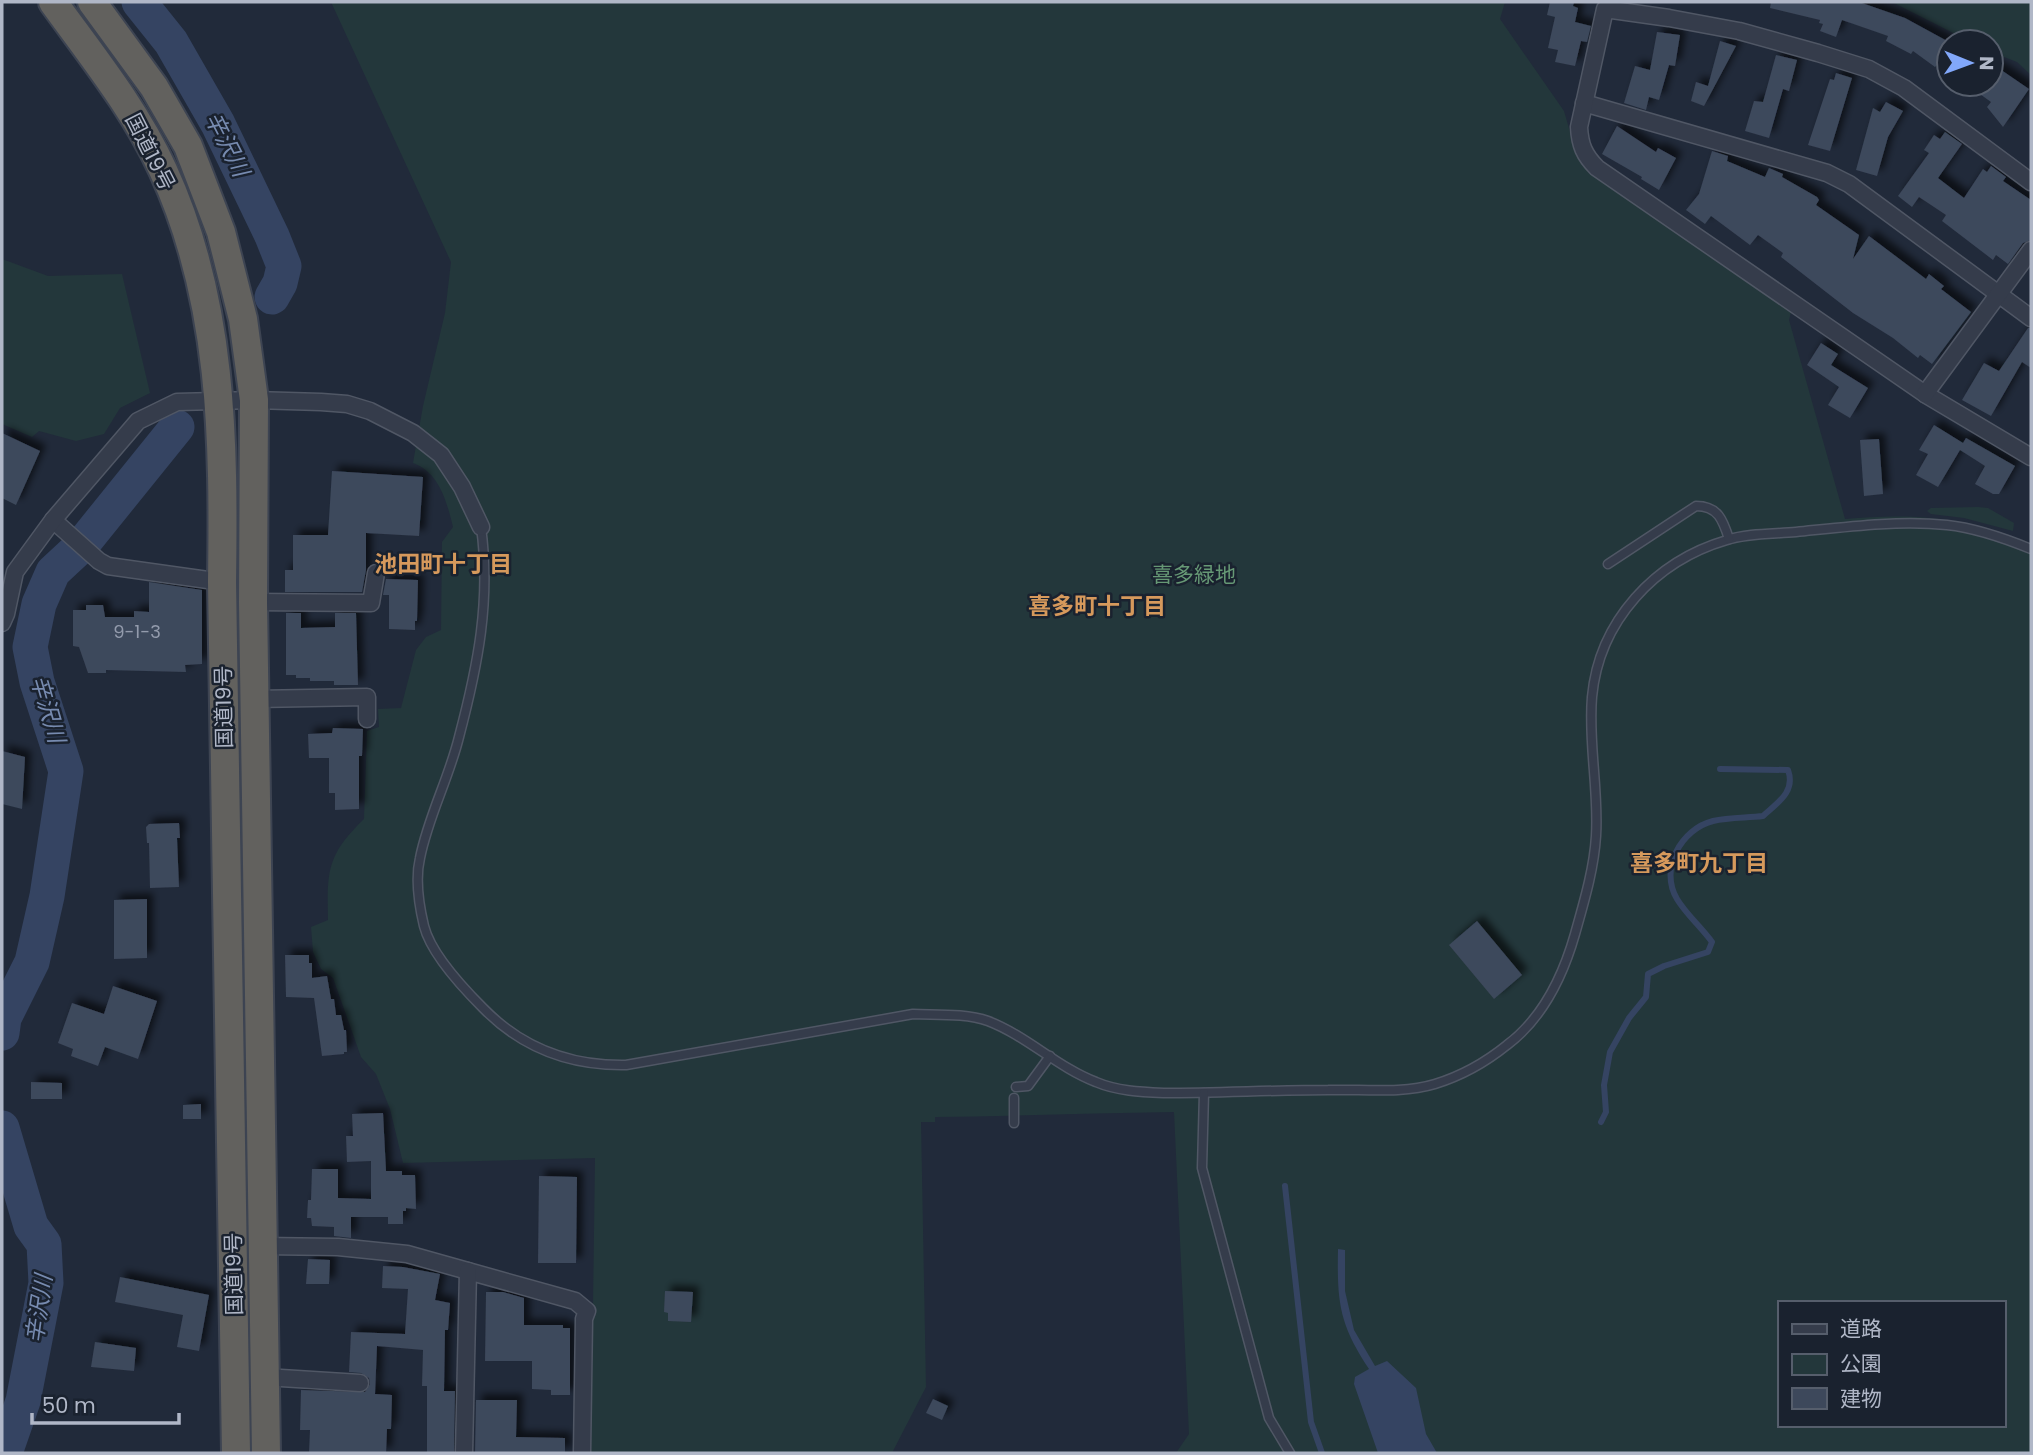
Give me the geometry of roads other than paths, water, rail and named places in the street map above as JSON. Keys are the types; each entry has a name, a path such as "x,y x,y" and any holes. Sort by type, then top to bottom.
{"highway":[{"name":"国道19号","path":"53,2 116,90 145,135 163,171 188,232 205,295 214,347 223,498 222,582 236,1453"},
{"name":"国道19号","path":"92,2 154,87 188,146 221,232 231,269 243,319 254,400 253,602 266,1453"}],"street":[{"path":"2031,182 1904,88 1869,69 1739,31 1605,9 1579,127 1580,142 1586,157 1597,168 1925,394 2031,457"},
{"path":"1584,103 1827,173 1849,184 2031,318"},
{"path":"1925,394 2031,250"},
{"path":"2,623 15,572 52,520 138,421 177,402 254,400 347,404 370,411 413,433 440,455 462,486 481,527"},
{"path":"52,520 108,566 222,582"},
{"path":"253,602 371,603 376,573"},
{"path":"255,699 367,697 367,719"},
{"path":"262,1246 338,1247 407,1254 575,1301 587,1311 584,1320 582,1453"},
{"path":"464,1453 468,1271"},
{"path":"265,1377 359,1383"}],"lane":[{"path":"1608,564 1696,506 1715,510 1722,518 1729,539"},
{"path":"481,527 486,562 479,648 459,738 419,859 418,895 424,929 441,958 468,993 500,1026 543,1051 576,1062 626,1065 913,1014 948,1015 986,1020 1027,1040 1096,1082 1136,1092 1204,1093 1382,1089 1433,1084 1458,1075 1488,1059 1528,1027 1546,1003 1570,952 1588,888 1596,838 1597,792 1592,698 1598,662 1619,617 1640,590 1687,555 1729,539 1907,524 1980,532 2031,549"},
{"path":"1016,1087 1028,1086 1051,1056"},
{"path":"1204,1093 1202,1168 1269,1418 1290,1453"},
{"path":"1014,1098 1014,1123"}],"water":[{"path":"1338,1249 1345,1250 1345,1291 1354,1330 1375,1366 1387,1361 1416,1388 1426,1434 1437,1453 1378,1453 1354,1384 1355,1377 1369,1369 1351,1339 1342,1312 1338,1284"}],"waterway":[{"name":"辛沢川","path":"139,2 171,42 218,124 272,236 284,266 280,283 272,297"},
{"name":"辛沢川","path":"2,1033 4,1018 32,962 47,896 66,771 37,682 30,647 39,604 53,572 81,546 177,427"},
{"path":"1601,1122 1606,1112 1604,1085 1610,1052 1629,1018 1646,997 1648,974 1708,952 1712,942 1681,905 1672,887 1672,863 1676,852 1691,832 1702,825 1719,820 1763,816 1779,802 1789,785 1788,770 1720,769"},
{"name":"辛沢川","path":"2,1128 31,1226 44,1244 46,1283 23,1401 5,1453"},
{"path":"1285,1186 1311,1422 1322,1453"}],"district":[{"name":"池田町十丁目","path":"443,564"},
{"name":"喜多町十丁目","path":"1097,606"},
{"name":"喜多町九丁目","path":"1699,863"}],"park label":[{"name":"喜多緑地","path":"1194,575"}]}
